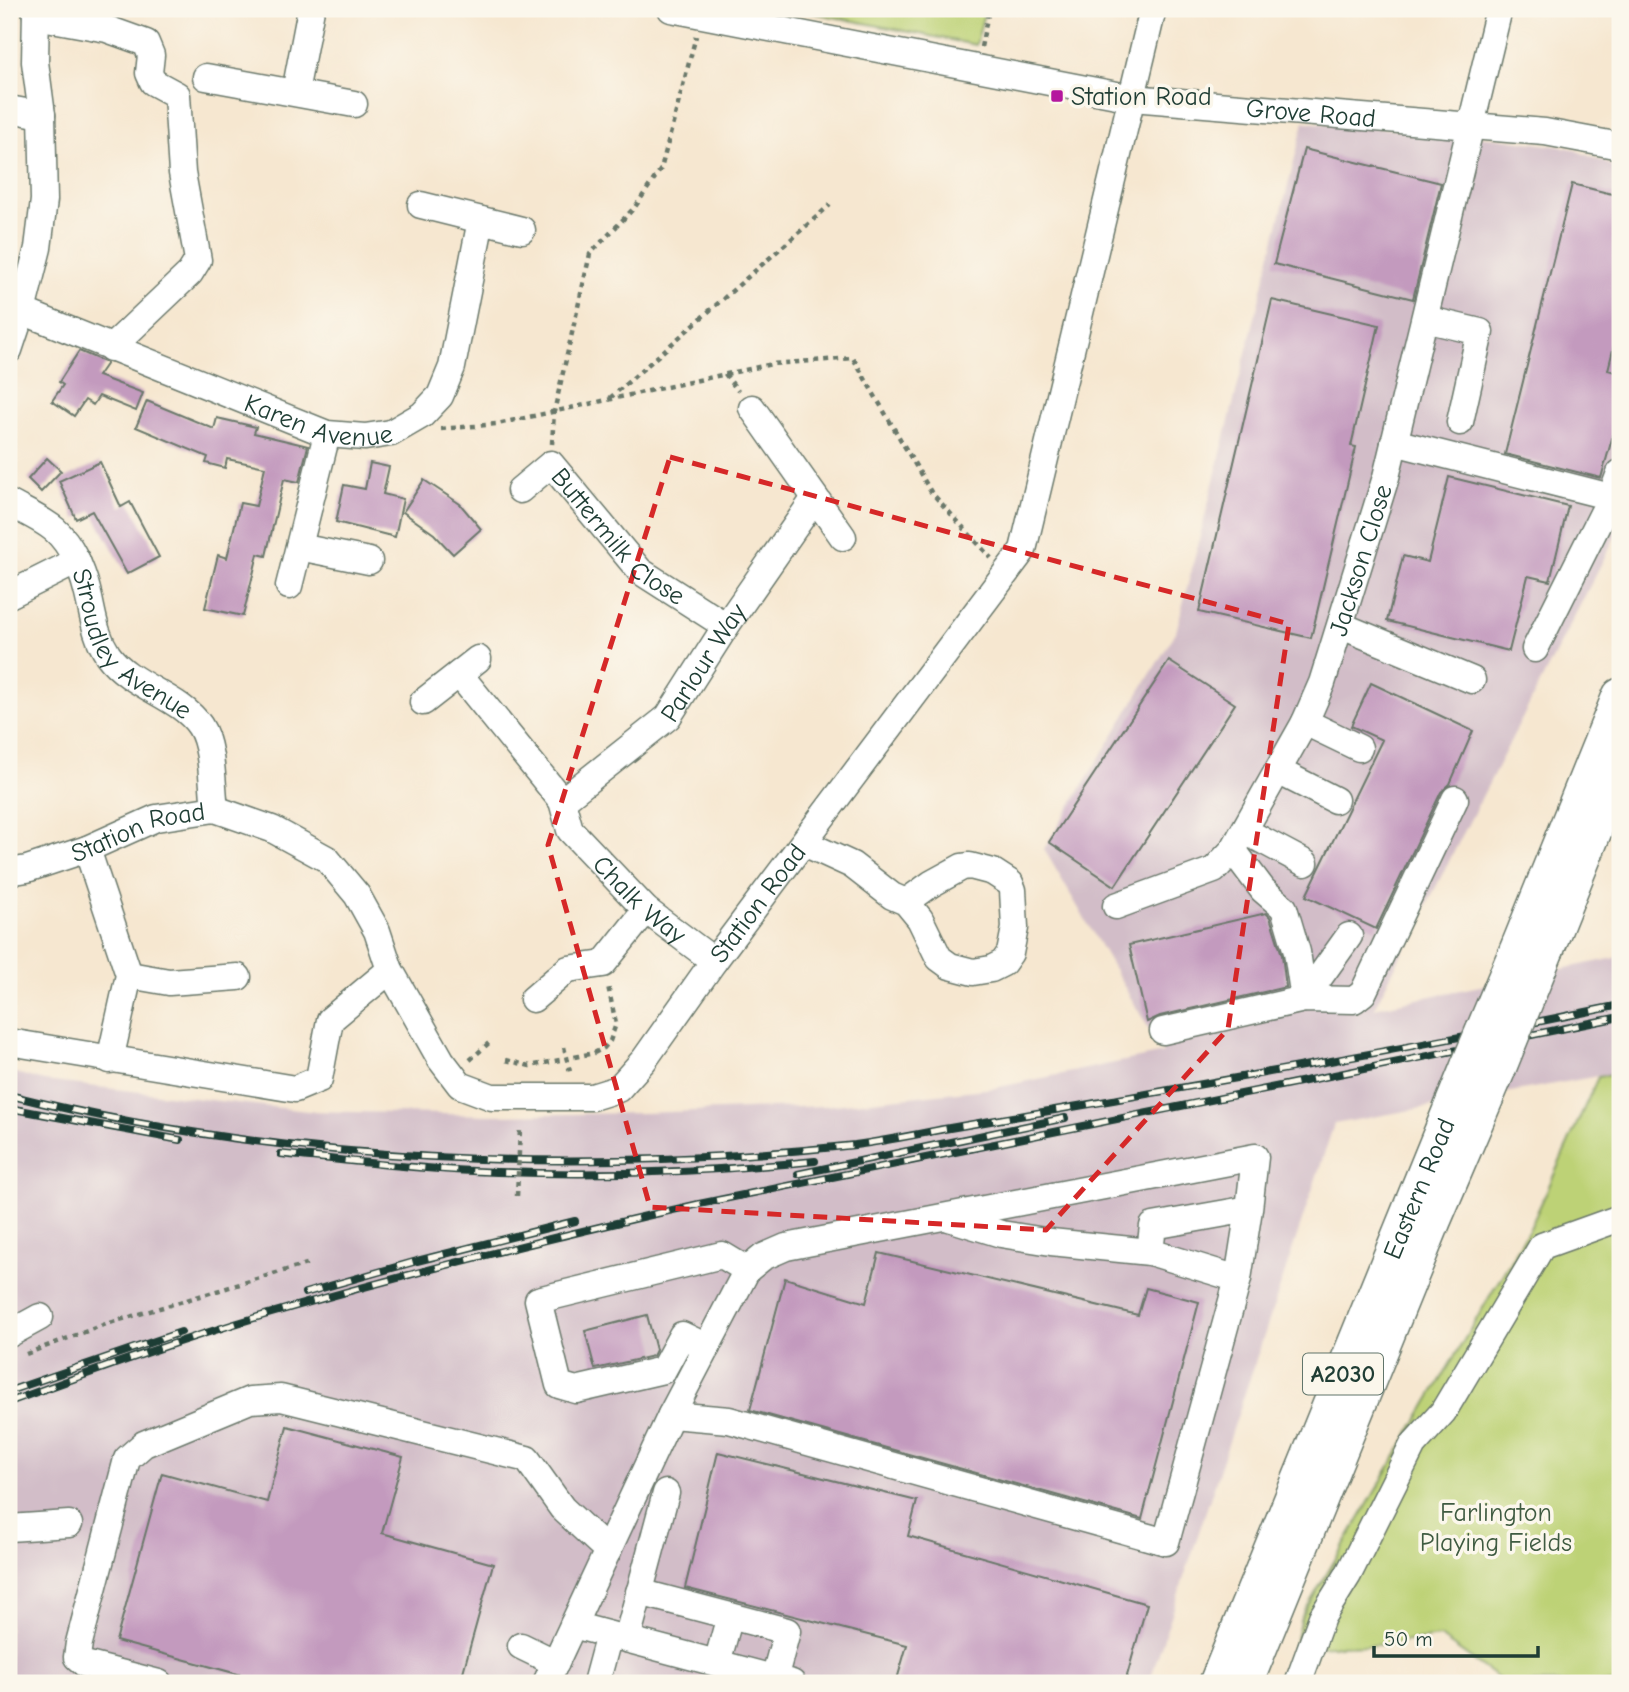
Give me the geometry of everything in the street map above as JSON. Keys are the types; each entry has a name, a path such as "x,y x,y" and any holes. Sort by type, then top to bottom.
{"main road":[{"name":"Eastern Road","path":"1533,948 1620,696"},
{"name":"Eastern Road","path":"1217,1683 1533,948 1620,766"},
{"name":"Eastern Road","path":"1245,1683 1417,1259 1484,1067"}],"street":[{"path":"295,92 311,9"},
{"name":"Grove Road","path":"671,9 1132,98 1545,132 1620,146"},
{"name":"Station Road","path":"9,872 27,869 87,849 156,818 215,809 272,829 327,859 357,895 377,931 390,971 441,1060 460,1085 492,1097 592,1097 618,1088 644,1060 714,961 1023,550 1153,9"},
{"name":"Jackson Close","path":"1116,906 1214,870 1239,841 1305,722 1322,683 1387,477 1499,9"},
{"path":"9,350 38,248 44,200 42,115 35,62 36,12 107,29 146,43 151,55 149,73 153,82 177,94 182,173 198,260 190,273 111,348"},
{"path":"206,77 354,104"},
{"path":"9,109 42,115"},
{"path":"421,205 522,230"},
{"name":"Karen Avenue","path":"22,311 327,434 365,437 391,433 422,415 440,396 452,367 481,220"},
{"path":"1425,319 1480,332 1460,422"},
{"path":"752,408 843,537"},
{"path":"289,586 327,434"},
{"path":"1394,442 1611,497"},
{"name":"Buttermilk Close","path":"520,490 551,464 640,571 726,626"},
{"path":"1535,649 1611,497 1620,472"},
{"name":"Parlour Way","path":"562,801 668,717 726,626 815,498"},
{"name":"Stroudley Avenue","path":"9,503 55,530 77,561 87,589 95,631 109,656 129,676 187,713 200,726 208,742 215,809"},
{"path":"299,547 369,561"},
{"path":"9,595 77,561"},
{"path":"1342,626 1472,680"},
{"path":"424,702 468,666 562,801"},
{"path":"1305,722 1359,748"},
{"path":"1278,771 1335,800"},
{"path":"1163,1031 1304,999 1354,1000 1363,993 1455,799"},
{"name":"Chalk Way","path":"562,801 570,830 646,910 714,961"},
{"path":"1239,841 1305,863"},
{"path":"1239,841 1263,890 1284,908 1297,952 1304,999"},
{"path":"804,843 852,865 892,896 906,902 920,919 939,958 950,967 974,972 991,970 1003,963 1010,953 1015,929 1013,890 1010,883 993,872 970,866 962,867 906,902"},
{"path":"87,849 129,975 110,1060"},
{"path":"533,999 568,969 603,964 646,910"},
{"path":"1304,999 1349,936"},
{"path":"9,1042 295,1089 319,1079 330,1020 390,971"},
{"path":"129,975 169,982 238,977"},
{"path":"521,1646 551,1673 671,1415 747,1270 763,1257 786,1247 1255,1157 1238,1279 1166,1542 729,1420 671,1415"},
{"path":"1150,1252 1153,1226 1249,1209"},
{"path":"944,1216 1001,1234 1150,1252 1238,1279"},
{"path":"1298,1683 1322,1617 1348,1574 1413,1445 1443,1412 1542,1246 1620,1218"},
{"path":"707,1348 682,1335 663,1370 576,1390 559,1385 538,1300 722,1255 747,1270"},
{"path":"15,1345 40,1317"},
{"path":"159,1683 85,1664 77,1657 127,1458 144,1444 250,1400 281,1398 527,1459 562,1508 608,1551"},
{"path":"596,1683 639,1592 666,1493"},
{"path":"9,1528 69,1524"},
{"path":"573,1625 783,1681 787,1631 639,1592"},
{"path":"718,1663 730,1616"}],"path":[{"path":"976,68 989,9"},
{"path":"551,464 554,412 590,254 635,207 661,169 702,15"},
{"path":"608,400 830,205"},
{"path":"506,1060 530,1066 594,1053 610,1041 616,1024 603,964"},
{"path":"517,1196 520,1129"},
{"path":"15,1345 103,1325 310,1263"}],"highlighted area":[{"path":"670,457 1289,624 1228,1029 1046,1230 650,1207 548,845"}],"shaded area":[{"path":"1304,122 1499,138 1570,148 1620,169 1620,527 1374,1008 1620,957 1620,1072 1334,1124 1149,1683 9,1683 9,1071 44,1081 308,1111 489,1115 644,1113 825,1106 995,1088 1163,1053 1044,849 1176,632"}],"green space":[{"path":"793,9 985,9 976,45"},
{"name":"Farlington Playing Fields","path":"1620,1072 1620,1683 1505,1683 1440,1637 1377,1645 1294,1647 1301,1618 1531,1226 1598,1077"}],"building":[{"path":"1304,149 1441,183 1413,299 1274,264"},
{"path":"1572,184 1620,196 1620,321 1608,370 1620,373 1620,410 1601,478 1505,454"},
{"path":"1272,300 1379,325 1351,446 1356,447 1311,638 1199,612"},
{"path":"79,351 107,363 98,376 143,393 136,411 99,396 93,405 85,400 74,416 52,401 63,385 59,382"},
{"path":"147,401 214,429 217,418 256,427 254,433 308,446 299,482 284,479 266,556 258,554 243,616 205,608 218,555 227,558 240,503 256,506 265,467 227,459 225,468 206,463 208,457 136,427"},
{"path":"47,458 61,471 41,492 28,479"},
{"path":"100,462 121,507 130,502 159,557 127,574 92,511 76,519 59,481"},
{"path":"370,463 389,467 383,494 403,499 395,537 336,522 344,485 365,489"},
{"path":"1449,477 1568,506 1550,581 1528,576 1509,651 1387,621 1403,556 1428,562"},
{"path":"424,480 460,504 481,529 453,554 434,534 403,512"},
{"path":"1169,661 1235,704 1115,886 1049,842"},
{"path":"1371,683 1473,731 1450,784 1441,792 1376,929 1306,896 1382,740 1351,726"},
{"path":"1266,913 1270,917 1282,955 1286,987 1160,1016 1147,1022 1129,945"},
{"path":"879,1253 1138,1315 1146,1288 1199,1302 1142,1519 750,1410 785,1278 866,1303"},
{"path":"647,1315 656,1350 653,1356 595,1369 585,1331"},
{"path":"287,1426 403,1457 382,1533 493,1564 460,1683 271,1683 116,1641 162,1473 267,1502"},
{"path":"718,1452 917,1501 908,1536 1147,1604 1125,1683 896,1683 907,1645 685,1588"}],"railway":[{"path":"9,1095 112,1118 216,1136 323,1149 430,1157 537,1160 750,1154 888,1140 1367,1054 1620,1005"},
{"path":"9,1402 166,1346 261,1316 589,1230 699,1204 1620,1017"},
{"path":"9,1108 180,1140"},
{"path":"798,1174 1065,1118"},
{"path":"281,1154 443,1169 577,1174 736,1168 815,1161"},
{"path":"305,1293 575,1221"},
{"path":"9,1391 181,1332"}],"place":[{"name":"Station Road","path":"1057,96"}]}
